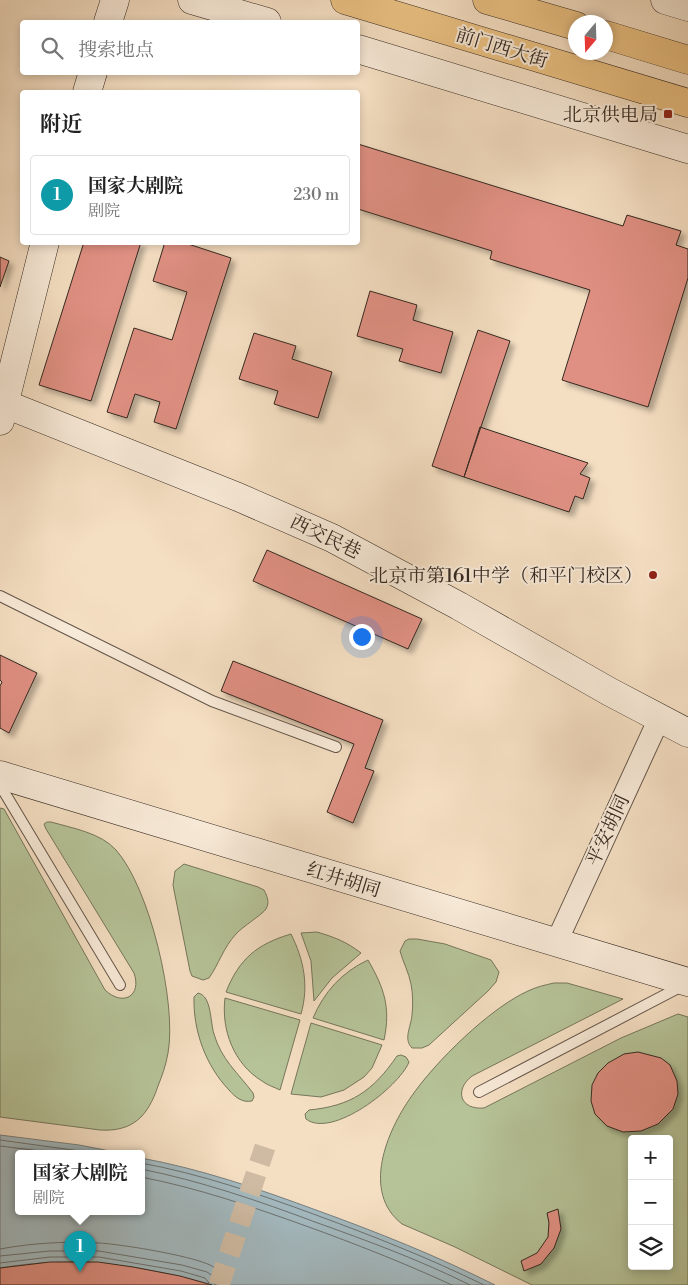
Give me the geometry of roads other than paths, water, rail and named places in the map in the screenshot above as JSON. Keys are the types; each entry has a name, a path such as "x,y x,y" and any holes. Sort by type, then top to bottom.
{"main road":[{"name":"前门西大街","path":"345,0 688,103"},
{"path":"487,0 568,24"},
{"path":"613,37 688,60"}],"street":[{"path":"109,20 115,0"},
{"path":"192,0 261,20"},
{"path":"665,0 688,7"},
{"path":"360,50 688,149"},
{"path":"88,90 92,75"},
{"path":"2,410 44,245"},
{"name":"西交民巷","path":"2,410 255,504 332,538 459,606 659,719 688,732"},
{"name":"平安胡同","path":"556,943 659,719"},
{"name":"红井胡同","path":"0,775 688,982"}],"lane":[{"path":"0,596 212,701 336,747"},
{"path":"0,785 120,985"},
{"path":"479,1092 688,982"}],"water":[{"path":"0,1135 105,1150 15,1150 15,1215 145,1215 145,1159 208,1174 295,1202 407,1245 495,1285 212,1285 159,1272 107,1264 54,1262 0,1268"}],"tunnel":[{"path":"219,1285 265,1147"}],"place":[{"name":"北京供电局","path":"668,114"},
{"name":"北京市第161中学（和平门校区）","path":"653,575"},
{"name":"国家大剧院","path":"80,1272"}]}
